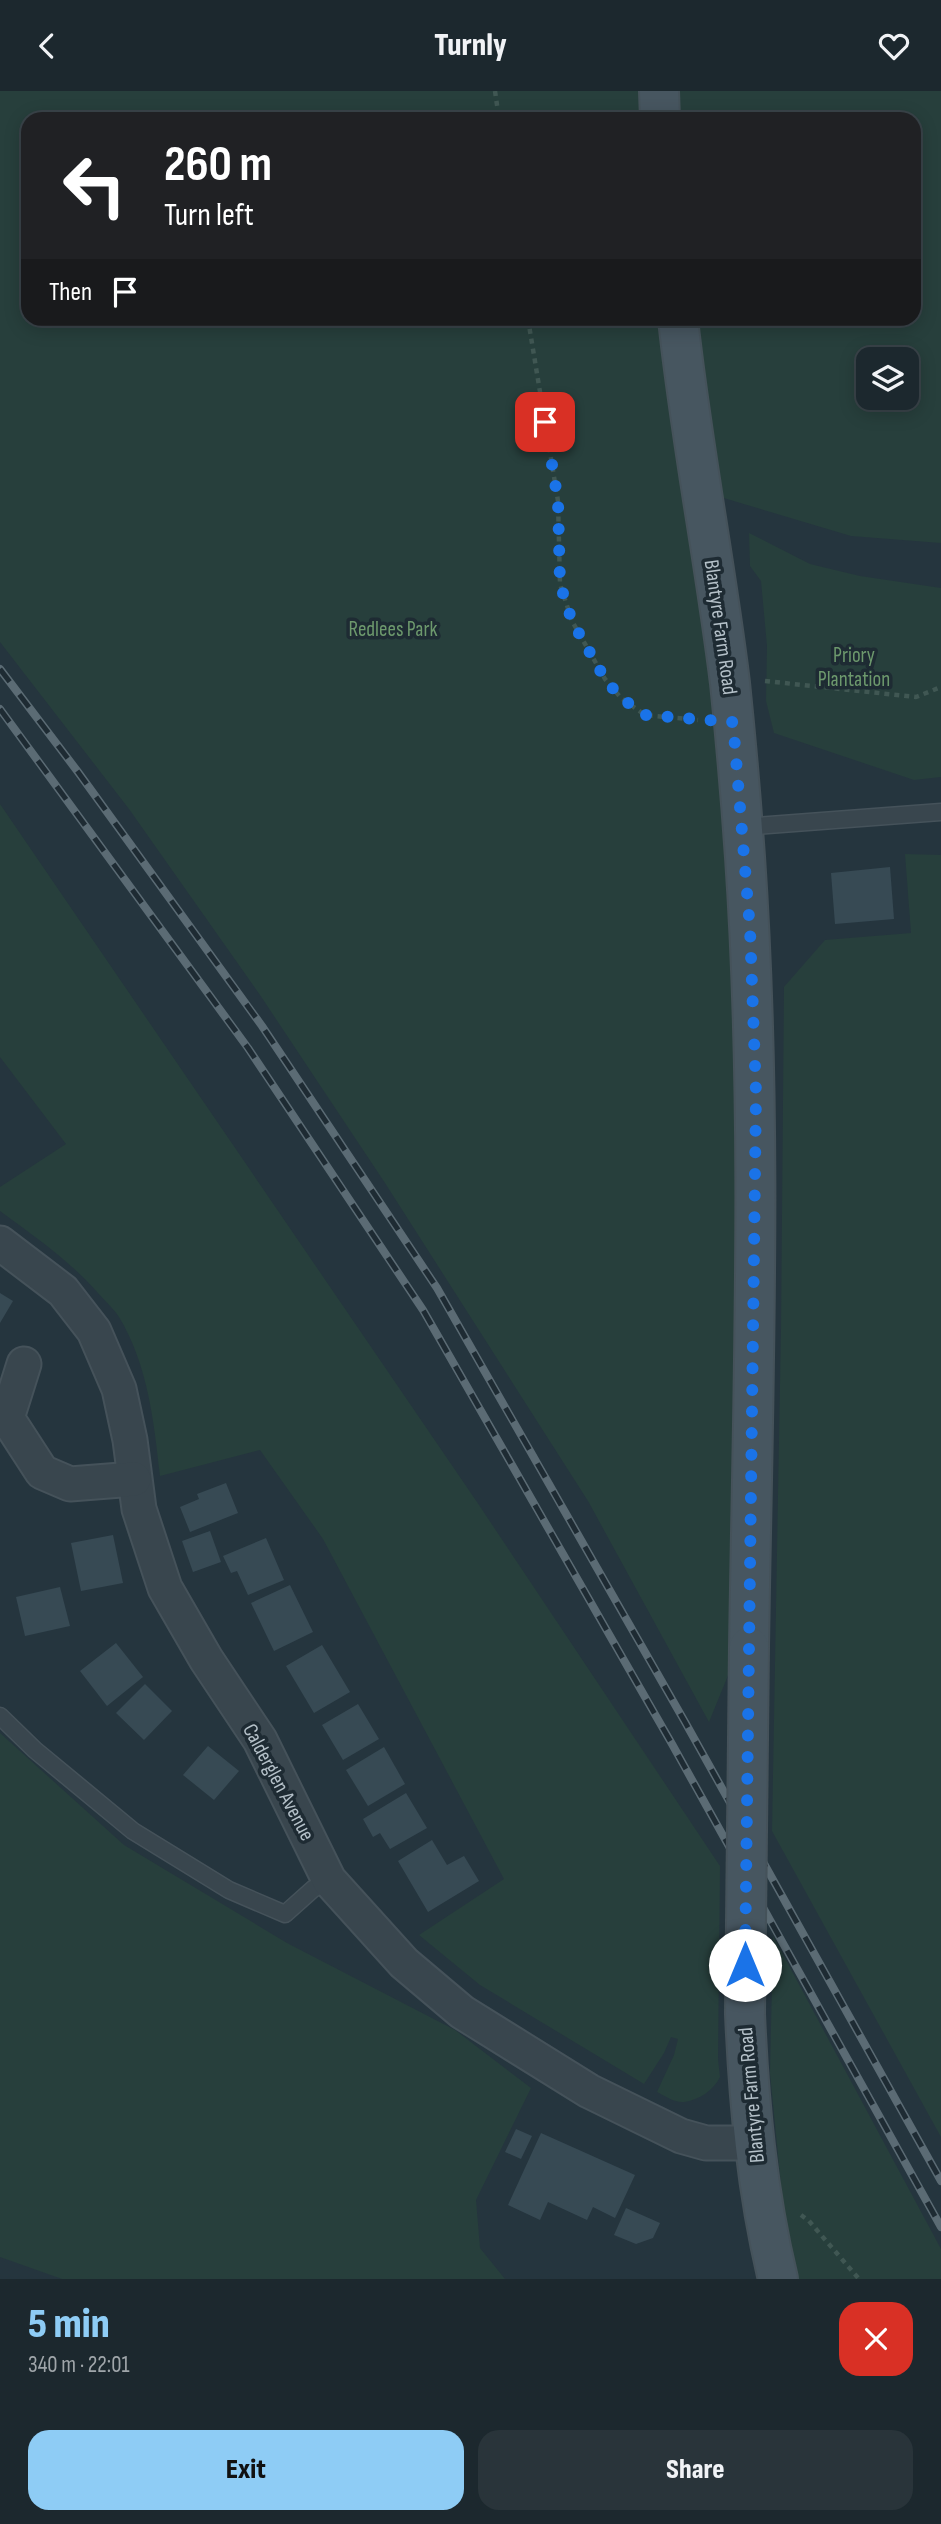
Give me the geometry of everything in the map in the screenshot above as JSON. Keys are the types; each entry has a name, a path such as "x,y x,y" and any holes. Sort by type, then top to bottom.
{"main road":[{"path":"659,91 660,112"},
{"name":"Blantyre Farm Road","path":"679,326 696,468 729,683 743,827 753,991 756,1148 745,2014 754,2143 778,2279"}],"street":[{"name":"Calderglen Avenue","path":"0,1243 63,1291 94,1331 119,1389 130,1440 139,1509 166,1588 206,1659 260,1740 329,1880 404,1963 462,2012 589,2091 681,2136 706,2143 754,2143"},
{"path":"24,1364 4,1418 42,1472 70,1484 134,1479"}],"lane":[{"path":"743,827 941,812"},
{"path":"0,1716 35,1750 133,1831 229,1890 285,1914 313,1889 329,1880"}],"path":[{"path":"495,91 498,112"},
{"path":"529,326 558,501 560,584 572,621 605,679 621,698 645,715 733,722"},
{"path":"729,683 772,681 916,697 941,687"},
{"path":"760,2188 809,2221 859,2279"}],"green space":[{"name":"Redlees Park","path":"0,91 642,91 644,112 21,112 21,326 663,326 710,677 721,799 735,1026 736,1249 729,1673 709,1722 588,1501 385,1183 260,995 129,809 0,642"},
{"path":"676,91 941,91 941,543 851,536 717,496 697,326 921,326 921,112 678,112"},
{"name":"Priory Plantation","path":"749,533 810,564 860,576 941,588 941,777 914,780 774,733 766,701 767,646 761,581 750,566"},
{"path":"0,804 477,1502 720,1866 720,2077 710,2090 700,2097 681,2102 657,2092 674,2055 678,2039 671,2037 644,2084 480,1985 419,1935 504,1879 323,1539 260,1450 160,1476 152,1415 143,1374 129,1335 119,1317 75,1270 0,1211 0,1187 66,1144 0,1057"},
{"path":"905,854 941,855 941,2137 772,1831 784,987 825,940 911,933"},
{"path":"0,1733 124,1845 287,1943 455,2030 531,2088 476,2200 480,2248 505,2279 62,2279 0,2257"},
{"path":"773,1936 941,2249 941,2279 798,2279 783,2206 770,2073"}],"building":[{"path":"890,867 894,919 835,924 831,873"},
{"path":"0,1293 13,1301 0,1323"},
{"path":"226,1483 238,1513 190,1532 180,1507 199,1499 197,1494"},
{"path":"210,1531 221,1562 193,1572 182,1541"},
{"path":"113,1535 123,1583 81,1591 71,1543"},
{"path":"266,1538 284,1580 248,1595 237,1571 231,1573 223,1556"},
{"path":"290,1585 313,1632 274,1651 251,1603"},
{"path":"60,1587 70,1626 25,1636 16,1597"},
{"path":"116,1643 143,1677 107,1706 80,1671"},
{"path":"322,1645 350,1692 314,1713 286,1666"},
{"path":"145,1684 172,1711 144,1740 116,1713"},
{"path":"358,1704 379,1739 343,1760 322,1725"},
{"path":"208,1746 239,1771 214,1800 183,1775"},
{"path":"384,1747 405,1784 368,1806 346,1770"},
{"path":"406,1793 427,1828 390,1849 380,1833 373,1837 363,1819"},
{"path":"432,1840 447,1865 464,1856 479,1881 428,1912 398,1861"},
{"path":"516,2129 532,2136 521,2159 505,2152"},
{"path":"541,2133 635,2175 615,2218 593,2207 587,2220 548,2202 540,2220 508,2205"},
{"path":"626,2208 660,2223 653,2238 636,2244 614,2235"}],"railway":[{"path":"0,669 262,1026 437,1288 685,1722 941,2181"},
{"path":"0,709 248,1048 423,1310 672,1744 941,2227"}],"route":[{"path":"545,422 558,501 561,534 560,584 572,621 605,679 621,698 645,715 733,722 750,929 756,1093 745,1965"}]}
